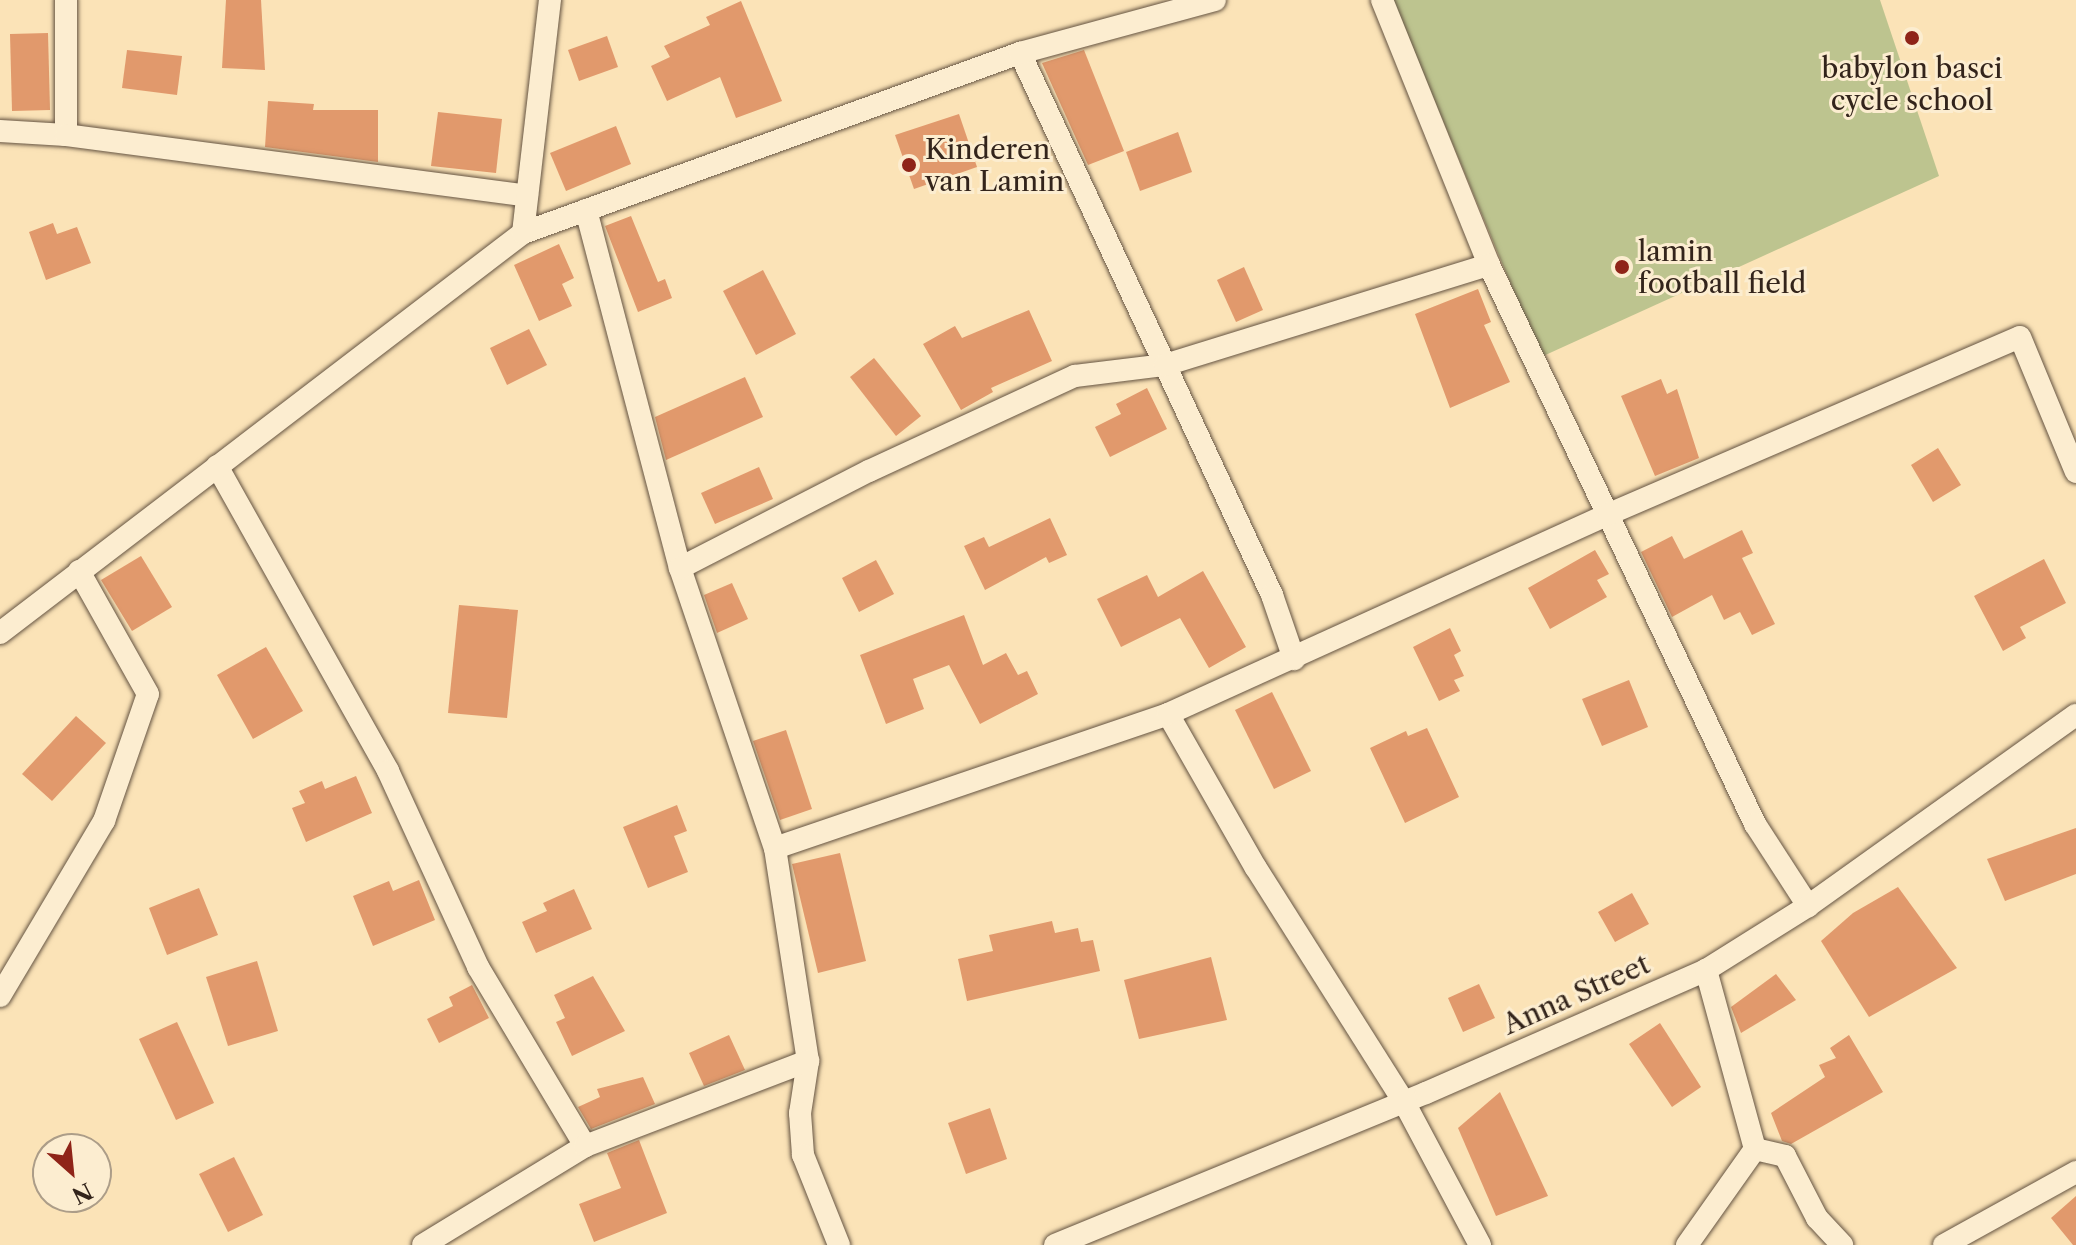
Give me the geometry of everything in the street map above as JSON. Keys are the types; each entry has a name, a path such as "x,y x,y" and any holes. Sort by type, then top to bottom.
{"street":[{"path":"66,0 66,135"},
{"path":"523,233 550,0"},
{"path":"0,633 523,233 1020,53 1165,6 1215,0"},
{"path":"1382,0 1489,265 1755,824 1808,906"},
{"path":"1020,53 1272,595 1294,659"},
{"path":"0,131 66,135 527,196"},
{"path":"586,210 680,568 775,848 808,1061 800,1113 803,1155 839,1245"},
{"path":"680,568 869,471 1075,376 1165,365 1489,265"},
{"path":"775,848 1168,714 1609,514 2020,337 2076,472"},
{"path":"217,466 388,771 478,967 585,1146"},
{"path":"0,996 104,821 148,694 79,571"},
{"path":"1168,714 1256,868 1404,1102 1480,1245"},
{"name":"Anna Street","path":"1055,1245 1404,1102 1706,970 1808,906 2076,715"},
{"path":"1706,970 1755,1149"},
{"path":"423,1245 585,1146 808,1061"},
{"path":"1687,1245 1755,1149"},
{"path":"1755,1149 1785,1156 1817,1218 1842,1245"},
{"path":"1944,1245 2076,1172"}],"green space":[{"name":"lamin football field","path":"1393,0 1880,0 1939,176 1541,357"}],"building":[{"path":"226,0 261,0 265,70 222,68"},
{"path":"741,1 782,101 736,118 720,77 667,101 651,66 670,57 664,46 710,25 706,17"},
{"path":"48,33 50,110 12,111 10,34"},
{"path":"607,36 618,67 579,81 568,50"},
{"path":"127,50 182,56 177,95 122,88"},
{"path":"1084,50 1124,151 1088,165 1042,63"},
{"path":"268,101 314,104 313,110 378,110 378,162 265,147"},
{"path":"438,112 502,119 496,173 431,166"},
{"path":"959,114 977,167 914,189 895,135"},
{"path":"616,126 631,164 566,191 550,153"},
{"path":"1178,132 1192,172 1140,191 1126,152"},
{"path":"631,216 658,282 665,279 672,298 638,312 605,226"},
{"path":"53,223 57,234 77,227 91,263 46,280 29,232"},
{"path":"559,244 574,278 562,284 572,306 539,321 514,265"},
{"path":"1244,267 1263,310 1236,322 1217,280"},
{"path":"763,270 796,334 756,355 723,291"},
{"path":"1478,289 1491,322 1484,325 1510,382 1450,408 1415,314"},
{"path":"1029,310 1052,361 991,388 993,392 961,410 923,344 955,326 962,338"},
{"path":"529,329 547,365 507,385 490,348"},
{"path":"874,358 921,416 896,436 850,377"},
{"path":"745,377 763,417 666,460 655,417"},
{"path":"1661,379 1667,394 1677,389 1699,458 1655,476 1621,396"},
{"path":"1147,388 1167,429 1110,457 1095,427 1121,414 1116,404"},
{"path":"1938,448 1961,485 1933,502 1911,465"},
{"path":"759,467 773,499 715,524 701,493"},
{"path":"1050,518 1067,555 1049,563 1046,557 985,590 964,546 984,537 989,547"},
{"path":"1742,530 1753,553 1742,558 1775,624 1752,635 1740,612 1724,620 1712,595 1672,617 1641,552 1672,536 1684,559"},
{"path":"1595,550 1609,574 1597,580 1607,597 1550,629 1528,588"},
{"path":"141,556 172,607 132,631 101,580"},
{"path":"2044,559 2066,603 2020,627 2026,638 2003,651 1974,596"},
{"path":"876,560 894,594 859,612 842,578"},
{"path":"1203,571 1246,647 1209,668 1180,618 1121,647 1097,599 1147,575 1158,597"},
{"path":"732,583 748,619 717,633 704,595"},
{"path":"459,605 518,610 507,718 448,713"},
{"path":"964,615 983,665 1006,653 1018,675 1027,671 1038,694 980,724 949,665 913,679 924,709 886,724 860,655"},
{"path":"1450,628 1461,651 1454,655 1464,676 1454,680 1460,691 1439,701 1413,647"},
{"path":"266,647 303,711 253,739 217,675"},
{"path":"1629,680 1648,727 1602,746 1582,699"},
{"path":"1272,692 1311,771 1274,789 1235,710"},
{"path":"76,716 106,743 52,801 22,774"},
{"path":"1427,728 1459,797 1405,823 1370,748 1406,731 1408,736"},
{"path":"786,730 812,809 780,820 753,741"},
{"path":"356,776 372,813 306,842 292,808 305,803 299,791 322,781 325,789"},
{"path":"677,805 687,831 674,836 688,872 648,888 623,827"},
{"path":"2076,828 2076,874 2005,901 1987,859"},
{"path":"840,853 866,961 818,973 792,864"},
{"path":"419,880 435,920 373,946 353,896 389,881 393,891"},
{"path":"1898,887 1957,968 1869,1017 1821,941 1853,913"},
{"path":"199,888 218,935 167,955 149,908"},
{"path":"574,889 592,929 536,953 522,922 547,911 543,903"},
{"path":"1632,893 1649,924 1615,942 1598,912"},
{"path":"1052,921 1055,933 1078,928 1081,942 1093,940 1100,971 967,1001 958,959 993,951 989,935"},
{"path":"1211,957 1227,1020 1139,1039 1124,980"},
{"path":"257,961 278,1031 228,1046 206,977"},
{"path":"1776,974 1796,1000 1741,1033 1731,1007"},
{"path":"593,976 625,1031 572,1056 556,1022 565,1018 554,995"},
{"path":"1479,984 1495,1018 1463,1032 1448,998"},
{"path":"472,985 489,1018 439,1043 427,1019 453,1006 449,997"},
{"path":"177,1022 214,1103 176,1120 139,1039"},
{"path":"1660,1023 1701,1087 1672,1107 1629,1044"},
{"path":"729,1035 745,1070 704,1086 689,1053"},
{"path":"1849,1035 1883,1092 1791,1144 1782,1141 1771,1113 1825,1077 1819,1065 1836,1058 1830,1048"},
{"path":"643,1077 655,1104 591,1129 578,1107 600,1097 597,1089"},
{"path":"1500,1092 1548,1196 1496,1216 1458,1128"},
{"path":"990,1108 1007,1159 966,1174 948,1123"},
{"path":"639,1140 667,1213 594,1242 579,1204 621,1188 607,1153"},
{"path":"234,1157 263,1215 228,1232 199,1174"},
{"path":"2076,1196 2076,1245 2073,1245 2051,1218"}],"place":[{"name":"babylon basci cycle school","path":"1912,38"},
{"name":"Kinderen van Lamin","path":"909,165"},
{"name":"lamin football field","path":"1622,267"}]}
